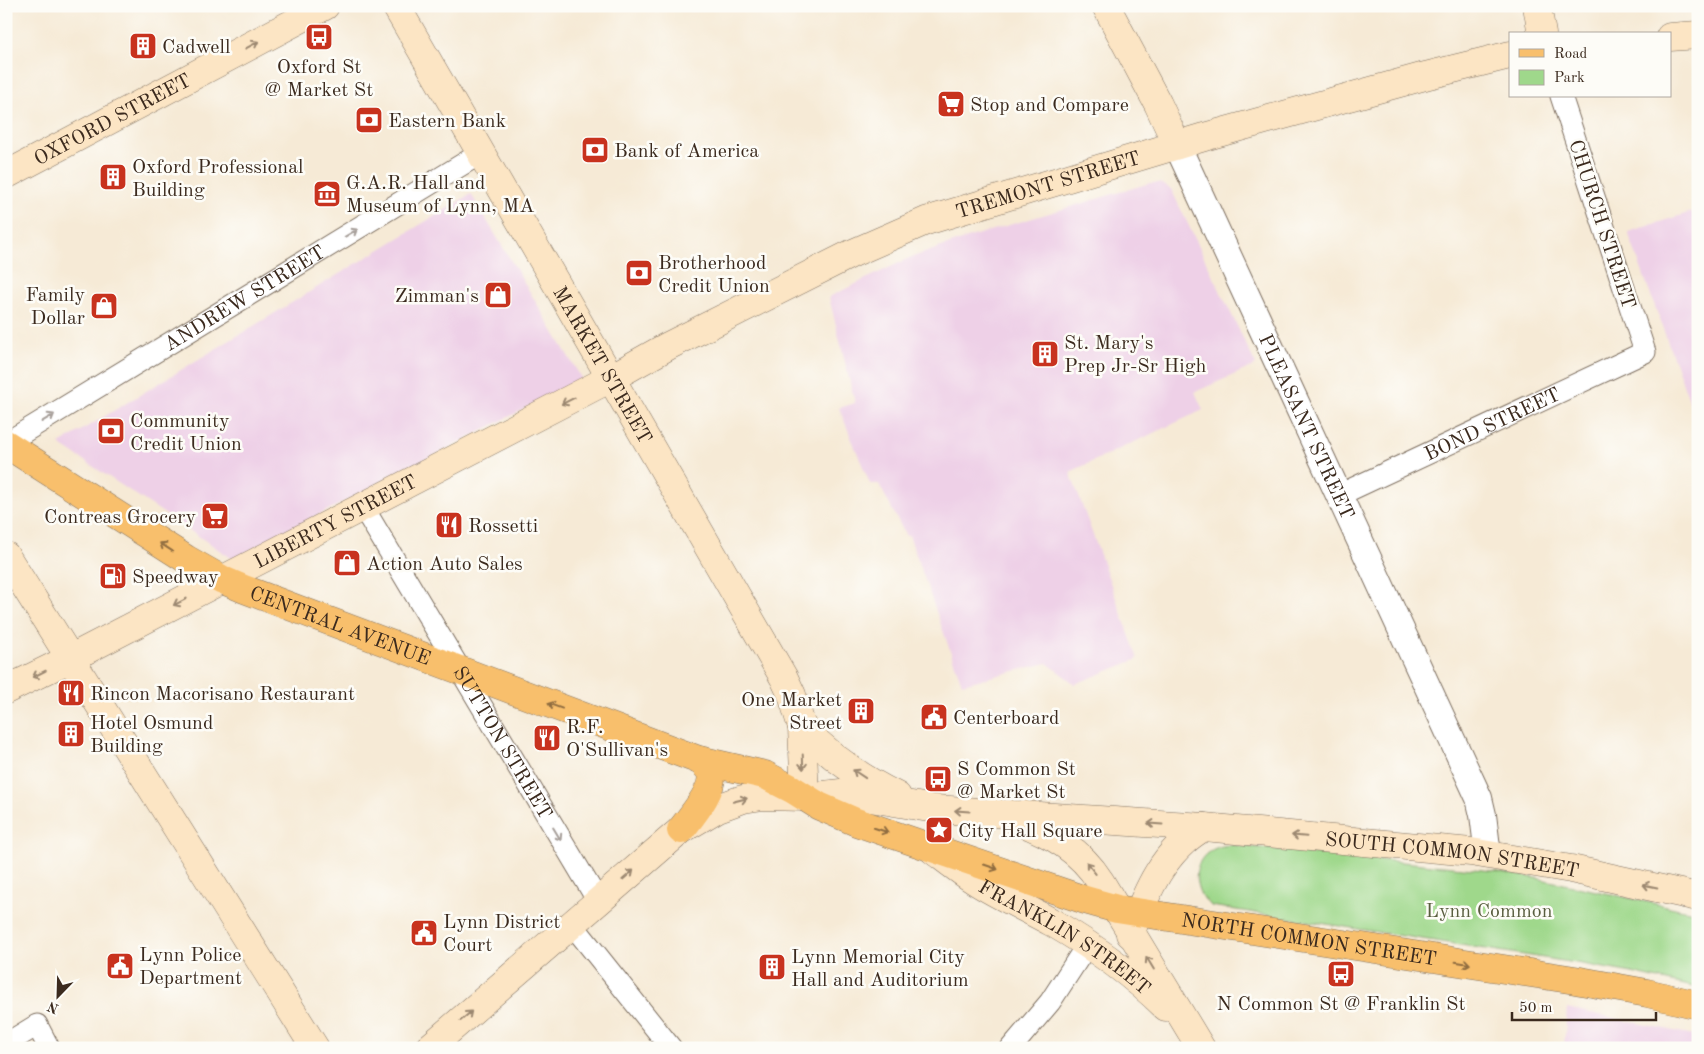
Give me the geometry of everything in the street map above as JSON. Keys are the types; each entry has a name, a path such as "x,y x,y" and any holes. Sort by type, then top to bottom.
{"main road":[{"name":"OXFORD STREET","path":"6,176 325,6"},
{"name":"MARKET STREET","path":"396,6 784,678 792,695 802,726 805,797"},
{"name":"PLEASANT STREET","path":"1106,6 1158,104 1176,145"},
{"path":"1538,6 1542,32"},
{"path":"1672,37 1698,35"},
{"name":"TREMONT STREET","path":"611,378 676,342 853,253 926,221 1176,145 1425,76 1509,55"},
{"name":"LIBERTY STREET","path":"6,690 223,580 611,378"},
{"name":"CENTRAL AVENUE","path":"6,443 169,549 223,580 274,601 699,760"},
{"path":"6,556 315,1048"},
{"name":"MARKET STREET","path":"802,726 830,752 870,781 907,800 935,809"},
{"path":"699,760 765,775 819,806 856,822 928,846"},
{"path":"681,830 710,786 710,771 699,760"},
{"path":"429,1048 681,830 712,811 743,799 763,796 805,797 841,794 935,809 1204,827"},
{"name":"FRANKLIN STREET","path":"988,813 1037,828 1076,852 1095,873 1129,918 1197,1041"},
{"path":"1118,966 1129,918 1168,858 1182,842 1204,827"},
{"name":"SOUTH COMMON STREET","path":"1204,827 1488,855 1571,869 1698,897"},
{"name":"NORTH COMMON STREET","path":"928,846 1085,900 1129,918 1575,980 1647,993 1698,1005"},
{"name":"FRANKLIN STREET","path":"928,846 974,880 1053,923 1118,966 1158,999 1197,1041"}],"street":[{"name":"CHURCH STREET","path":"1562,98 1645,352"},
{"name":"PLEASANT STREET","path":"1176,145 1479,798 1484,815 1488,855"},
{"name":"ANDREW STREET","path":"6,443 481,153"},
{"name":"BOND STREET","path":"1339,495 1645,352"},
{"name":"SUTTON STREET","path":"363,507 598,901"},
{"path":"572,924 670,1048"},
{"path":"1011,1048 1050,1002 1087,945"},
{"path":"6,1044 37,1025 49,1048"}],"shaded area":[{"path":"1150,183 1160,183 1171,189 1256,365 1195,392 1203,410 1070,472 1138,659 1075,684 1047,663 962,684 909,535 906,536 879,484 870,484 839,408 855,403 829,297 907,259 979,234"},
{"path":"471,194 582,379 233,559 59,444"},
{"path":"1698,210 1698,425 1628,232"},
{"path":"1567,1008 1698,1036 1698,1048 1564,1048"}],"green space":[{"name":"Lynn Common","path":"1231,845 1493,871 1536,878 1698,913 1698,988 1582,964 1211,906 1201,895 1197,885 1197,868 1206,854 1221,846"}],"place":[{"name":"Oxford St @ Market St","path":"319,37"},
{"name":"Cadwell","path":"143,46"},
{"name":"Stop and Compare","path":"951,104"},
{"name":"Eastern Bank","path":"369,120"},
{"name":"Bank of America","path":"595,150"},
{"name":"Oxford Professional Building","path":"113,177"},
{"name":"G.A.R. Hall and Museum of Lynn, MA","path":"327,194"},
{"name":"Brotherhood Credit Union","path":"639,273"},
{"name":"Zimman's","path":"498,295"},
{"name":"Family Dollar","path":"104,306"},
{"name":"St. Mary's Prep Jr-Sr High","path":"1045,354"},
{"name":"Community Credit Union","path":"111,431"},
{"name":"Contreas Grocery","path":"215,516"},
{"name":"Rossetti","path":"449,525"},
{"name":"Action Auto Sales","path":"347,563"},
{"name":"Speedway","path":"113,576"},
{"name":"Rincon Macorisano Restaurant","path":"71,693"},
{"name":"One Market Street","path":"861,711"},
{"name":"Centerboard","path":"934,717"},
{"name":"Hotel Osmund Building","path":"71,734"},
{"name":"R.F. O'Sullivan's","path":"547,738"},
{"name":"S Common St @ Market St","path":"938,779"},
{"name":"City Hall Square","path":"939,830"},
{"name":"Lynn District Court","path":"424,933"},
{"name":"Lynn Police Department","path":"120,966"},
{"name":"Lynn Memorial City Hall and Auditorium","path":"772,967"},
{"name":"N Common St @ Franklin St","path":"1341,974"}]}
